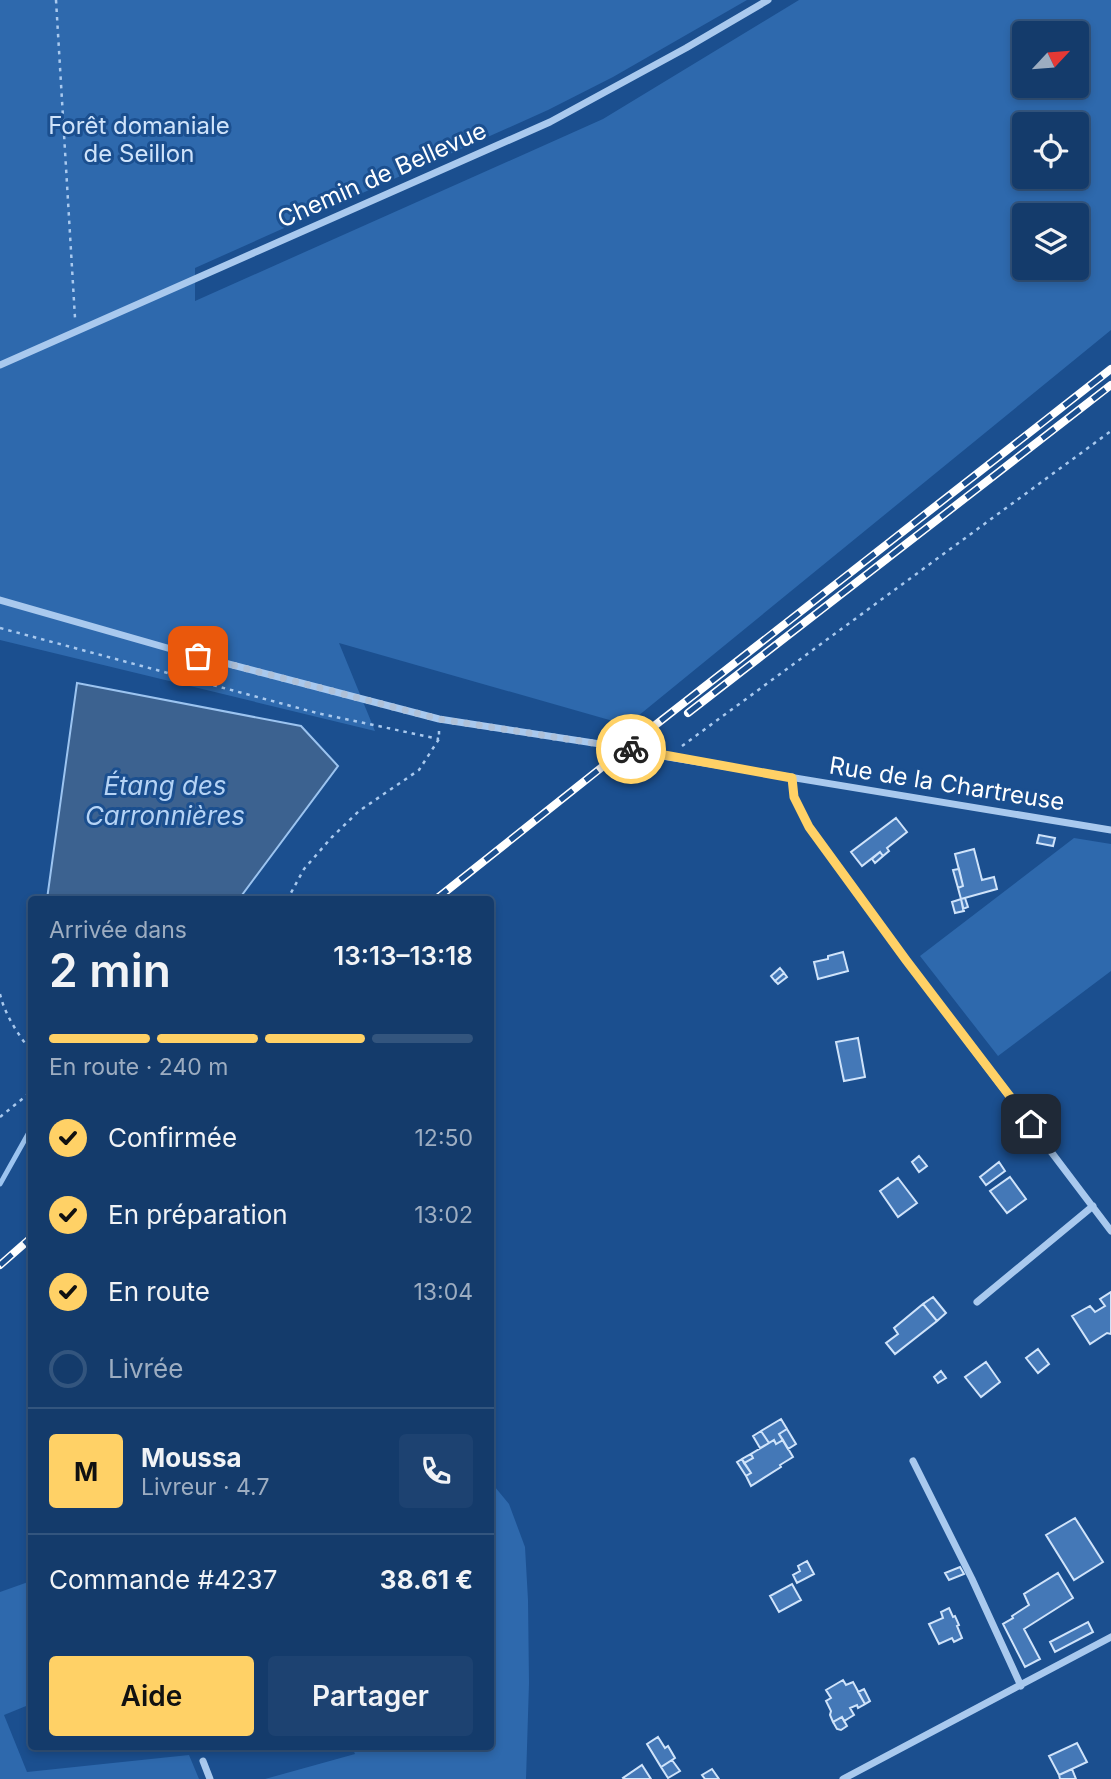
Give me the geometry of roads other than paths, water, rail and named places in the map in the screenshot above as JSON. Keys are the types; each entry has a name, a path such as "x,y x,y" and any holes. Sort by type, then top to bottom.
{"street":[{"name":"Chemin de Bellevue","path":"0,365 550,122 768,0"},
{"name":"Rue de la Chartreuse","path":"0,600 172,649 439,719 1111,830"},
{"path":"792,778 794,797 809,827 1111,1231"},
{"path":"976,1303 1093,1206"},
{"path":"913,1461 1021,1686"},
{"path":"843,1779 1111,1637"},
{"path":"203,1761 210,1779"}],"water":[{"name":"Étang des Carronnières","path":"77,683 301,726 338,766 241,896 47,896"}],"waterway":[{"path":"0,1184 28,1134"}],"railway":[{"path":"440,896 1111,369"},
{"path":"688,713 1111,385"},
{"path":"0,1265 28,1240"}],"park label":[{"name":"Forêt domaniale de Seillon","path":"139,140"}]}
